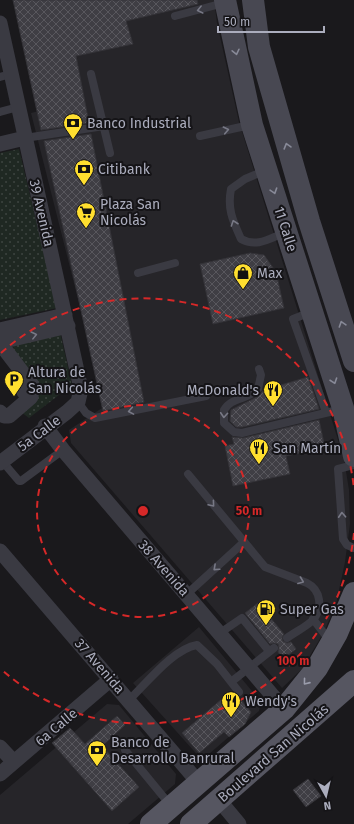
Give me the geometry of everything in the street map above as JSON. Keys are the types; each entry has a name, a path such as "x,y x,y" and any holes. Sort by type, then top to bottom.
{"main road":[{"name":"11 Calle","path":"253,0 259,47 309,221 354,361"},
{"name":"11 Calle","path":"225,2 252,125 312,312 316,357 334,410 346,462"},
{"name":"Boulevard San Nicolás","path":"151,824 284,709 317,668 331,643 354,592"},
{"name":"Boulevard San Nicolás","path":"191,824 354,681"}],"street":[{"name":"39 Avenida","path":"0,23 6,75 18,107 81,389 78,402"},
{"path":"0,144 25,138"},
{"path":"0,330 66,320"},
{"path":"0,412 4,416 9,416 31,397 28,389 32,385 0,343 66,320"},
{"name":"5a Calle","path":"1,462 45,426 78,402"},
{"name":"38 Avenida","path":"45,426 63,450 284,709"},
{"name":"37 Avenida","path":"0,550 112,679 199,783"},
{"name":"6a Calle","path":"0,774 112,679"},
{"path":"0,747 14,762"},
{"path":"219,800 239,824"}],"lane":[{"path":"175,16 225,2"},
{"path":"92,74 110,153"},
{"path":"0,112 18,107"},
{"path":"200,136 252,125"},
{"path":"25,138 104,126"},
{"path":"267,170 245,179 231,190 228,202 234,223 241,239 249,244 260,242 287,232"},
{"path":"138,272 175,263"},
{"path":"259,369 261,375 258,389 249,396 232,401 224,410 224,423 230,430 242,432 334,410"},
{"path":"78,402 86,413 95,418 206,396"},
{"path":"1,462 21,481 63,450"},
{"path":"354,465 346,462 343,539 347,545 354,548"},
{"path":"188,474 265,567 313,586 319,595 320,602 313,619 287,638"},
{"path":"187,594 244,542"},
{"path":"220,633 242,618 271,649 231,682"},
{"path":"313,619 331,643"},
{"path":"129,700 174,656 189,646 197,645 239,692"},
{"path":"125,750 172,806"}],"shaded area":[{"path":"17,0 214,0 217,23 239,122 344,459 349,490 350,524 345,562 336,604 324,632 302,669 282,688 71,443 69,430 105,406 31,113 43,110"},
{"path":"19,149 57,308 0,320 0,153"},
{"path":"60,332 72,385 29,418 21,412 32,402 13,350 14,342"},
{"path":"199,627 261,702 259,711 202,760 133,683"},
{"path":"107,704 119,705 176,774 175,784 128,824 0,824 0,795"}],"building":[{"path":"13,0 197,0 198,4 126,21 133,44 76,56 89,123 41,130"},
{"path":"91,134 144,402 103,411 44,141"},
{"name":"Max","path":"250,253 264,255 276,272 284,308 213,324 200,264"},
{"name":"McDonald's","path":"308,377 319,409 242,427 236,427 230,421 231,410 257,397 264,390"},
{"name":"San Martín","path":"319,420 325,448 286,456 290,474 233,486 225,446 234,444 232,437 243,438"},
{"name":"Super Gas","path":"258,603 284,634 282,638 283,641 287,643 291,642 296,649 283,659 278,652 278,644 270,644 245,613"},
{"path":"222,699 232,701 240,699 251,712 245,724 229,737 224,732 199,753 182,733"},
{"name":"Banco de Desarrollo Banrural","path":"117,716 125,725 102,746 139,787 112,811 52,743 70,728 85,744"},
{"path":"308,779 321,796 306,807 293,790"}],"place":[{"name":"Banco Industrial","path":"73,140"},
{"name":"Citibank","path":"84,186"},
{"name":"Plaza San Nicolás","path":"86,229"},
{"name":"Max","path":"243,290"},
{"name":"Altura de San Nicolás","path":"14,397"},
{"name":"McDonald's","path":"273,407"},
{"name":"San Martín","path":"259,465"},
{"name":"Super Gas","path":"266,626"},
{"name":"Wendy's","path":"231,718"},
{"name":"Banco de Desarrollo Banrural","path":"97,767"}]}
